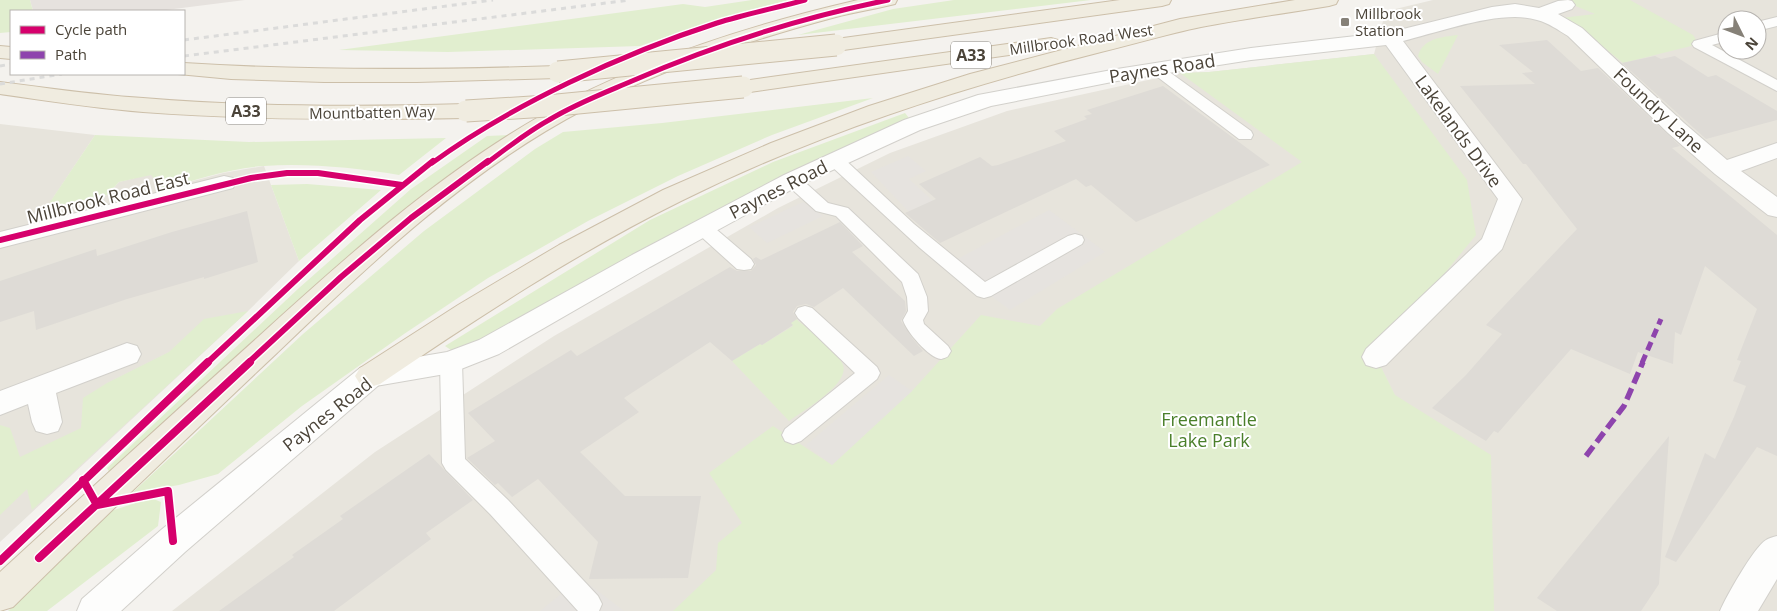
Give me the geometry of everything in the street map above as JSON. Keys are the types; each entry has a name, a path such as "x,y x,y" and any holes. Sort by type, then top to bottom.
{"highway":[{"path":"0,595 341,276 411,218 519,139 550,119 596,96 682,59 784,25 830,12 888,0"},
{"name":"Millbrook Road West","path":"836,45 1162,0"},
{"name":"Millbrook Road West","path":"743,87 1198,22 1329,0"},
{"path":"370,376 459,316 578,245 687,189 778,148 976,79 1198,22"},
{"name":"Mountbatten Way","path":"185,69 299,76 394,77 558,72 836,45"},
{"name":"Mountbatten Way","path":"0,88 142,105 225,110 382,113 466,111 547,106 743,87"}],"street":[{"name":"Paynes Road","path":"95,611 173,541 370,376 451,362 489,347 792,180 912,125 986,100 1251,54 1391,38 1515,10 1540,14 1565,5"},
{"name":"Foundry Lane","path":"1540,14 1556,20 1575,32 1676,128 1724,169 1777,209"},
{"name":"Lakelands Drive","path":"1376,357 1493,243 1510,199 1391,38"},
{"path":"1724,169 1777,150"},
{"name":"Millbrook Road East","path":"0,240 133,196 224,183"},
{"path":"0,403 127,354"},
{"path":"40,387 47,422"},
{"path":"1738,611 1770,559 1777,551"}],"lane":[{"path":"1717,39 1699,44 1717,54"},
{"path":"1729,60 1777,86"},
{"path":"1156,69 1245,135"},
{"path":"835,160 948,264 984,291 1075,240"},
{"path":"792,180 822,208 842,212 911,279 917,297 918,311 913,320 915,327 941,351"},
{"path":"703,228 744,264"},
{"path":"793,435 869,373 805,313"},
{"path":"451,362 454,463 499,507 589,604"}],"shaded area":[{"path":"30,0 245,0 166,10 33,10"},
{"path":"1433,0 1777,0 1777,611 172,611 375,452 554,336 778,208 890,153 1007,111 1180,73 1209,72 1374,54 1387,11"},
{"path":"0,124 95,135 47,207 107,195 119,182 151,174 163,189 223,173 264,166 299,261 248,311 0,542"},
{"path":"908,156 926,171 909,179 933,201 909,212 871,172"},
{"path":"803,202 823,216 767,243 749,227"},
{"path":"1049,210 1105,252 1010,310 948,264"},
{"path":"889,375 912,391 832,465 806,445"},
{"path":"581,578 624,611 540,611"}],"green space":[{"path":"0,0 30,0 33,10 10,10 10,32 0,33"},
{"path":"752,0 789,0 721,18 640,46 448,52 339,50 683,4 705,7"},
{"path":"954,0 1091,0 798,35 893,9"},
{"path":"1561,0 1630,0 1693,35 1699,44 1623,63 1601,45 1561,18 1595,14"},
{"path":"1458,35 1438,74 1422,62 1418,56 1420,50 1429,42"},
{"name":"Freemantle Lake Park","path":"1374,54 1467,180 1476,235 1376,357 1395,395 1491,455 1494,611 673,611 716,570 718,543 742,523 709,473 773,426 832,465 912,391 981,315 1040,326 1057,309 1302,162 1180,73 1209,72"},
{"path":"873,98 772,135 678,176 588,221 488,278 404,334 302,406 218,474 179,485 132,493 303,334 424,231 535,149 563,132 662,123"},
{"path":"905,113 909,118 834,152 720,210 475,349 454,352 445,346 650,220 773,162"},
{"path":"95,135 249,142 446,138 399,175 332,167 264,166 226,172 163,189 151,175 119,182 107,195 46,208"},
{"path":"511,135 113,479 107,468 299,288 411,189 487,136"},
{"path":"307,184 381,190 299,261 271,185"},
{"path":"248,311 32,510 27,489 0,515 0,425 10,428 20,457 81,428 83,398 107,383 169,352 204,319"},
{"path":"796,319 835,353 843,365 843,372 833,388 789,421 732,361 793,326 790,323"},
{"path":"151,498 161,502 158,526 47,611 8,611 111,511"}],"building":[{"path":"1547,40 1581,71 1598,68 1680,146 1672,148 1777,235 1777,456 1757,447 1676,562 1665,557 1705,453 1715,459 1746,386 1733,381 1741,361 1737,360 1757,309 1705,266 1681,335 1675,332 1673,364 1638,352 1630,374 1571,349 1498,433 1494,431 1486,441 1432,408 1466,375 1502,334 1486,325 1577,229 1526,164 1523,164 1460,86 1535,84 1522,73 1533,72 1499,45"},
{"path":"1655,56 1661,59 1675,56 1708,77 1716,75 1777,111 1777,120 1706,139 1622,63"},
{"path":"1163,86 1270,165 1136,222 1091,185 1086,187 1076,179 940,243 905,213 936,199 919,184 980,157 992,166 998,165 1066,141 1054,131 1087,119 1084,116 1092,114 1087,110"},
{"path":"247,211 258,262 204,279 204,277 127,299 36,330 34,311 0,322 0,281 96,249 97,256"},
{"path":"840,222 863,246 852,252 905,301 906,311 901,321 923,351 914,356 843,288 814,307 806,304 797,306 793,312 797,319 791,323 793,325 732,361 710,342 624,398 639,412 580,452 625,496 701,496 688,578 589,579 598,542 538,479 512,497 498,483 495,485 467,458 495,441 468,413 571,350 577,356 730,267 737,271 751,271 756,265 753,259 756,257 761,260"},
{"path":"1669,436 1659,584 1641,611 1557,611 1537,598"},
{"path":"429,454 473,500 426,533 431,539 334,611 219,611 343,519 340,516"}],"railway":[{"path":"185,40 493,0"},
{"path":"185,56 630,0"},
{"path":"0,66 10,64"},
{"path":"0,84 56,75"}],"marked path":[{"path":"1586,456 1624,406 1661,319"}],"cycle path":[{"path":"0,561 336,242 385,198 437,159 521,108 580,78 641,51 715,24 805,0"},
{"path":"39,558 341,277 411,218 519,139 550,119 596,96 682,59 784,25 830,12 888,0"},
{"path":"0,240 251,178 287,173 318,173 402,185"},
{"path":"83,480 97,505 168,491 173,541"}],"place":[{"name":"Millbrook Station","path":"1345,22"}]}
